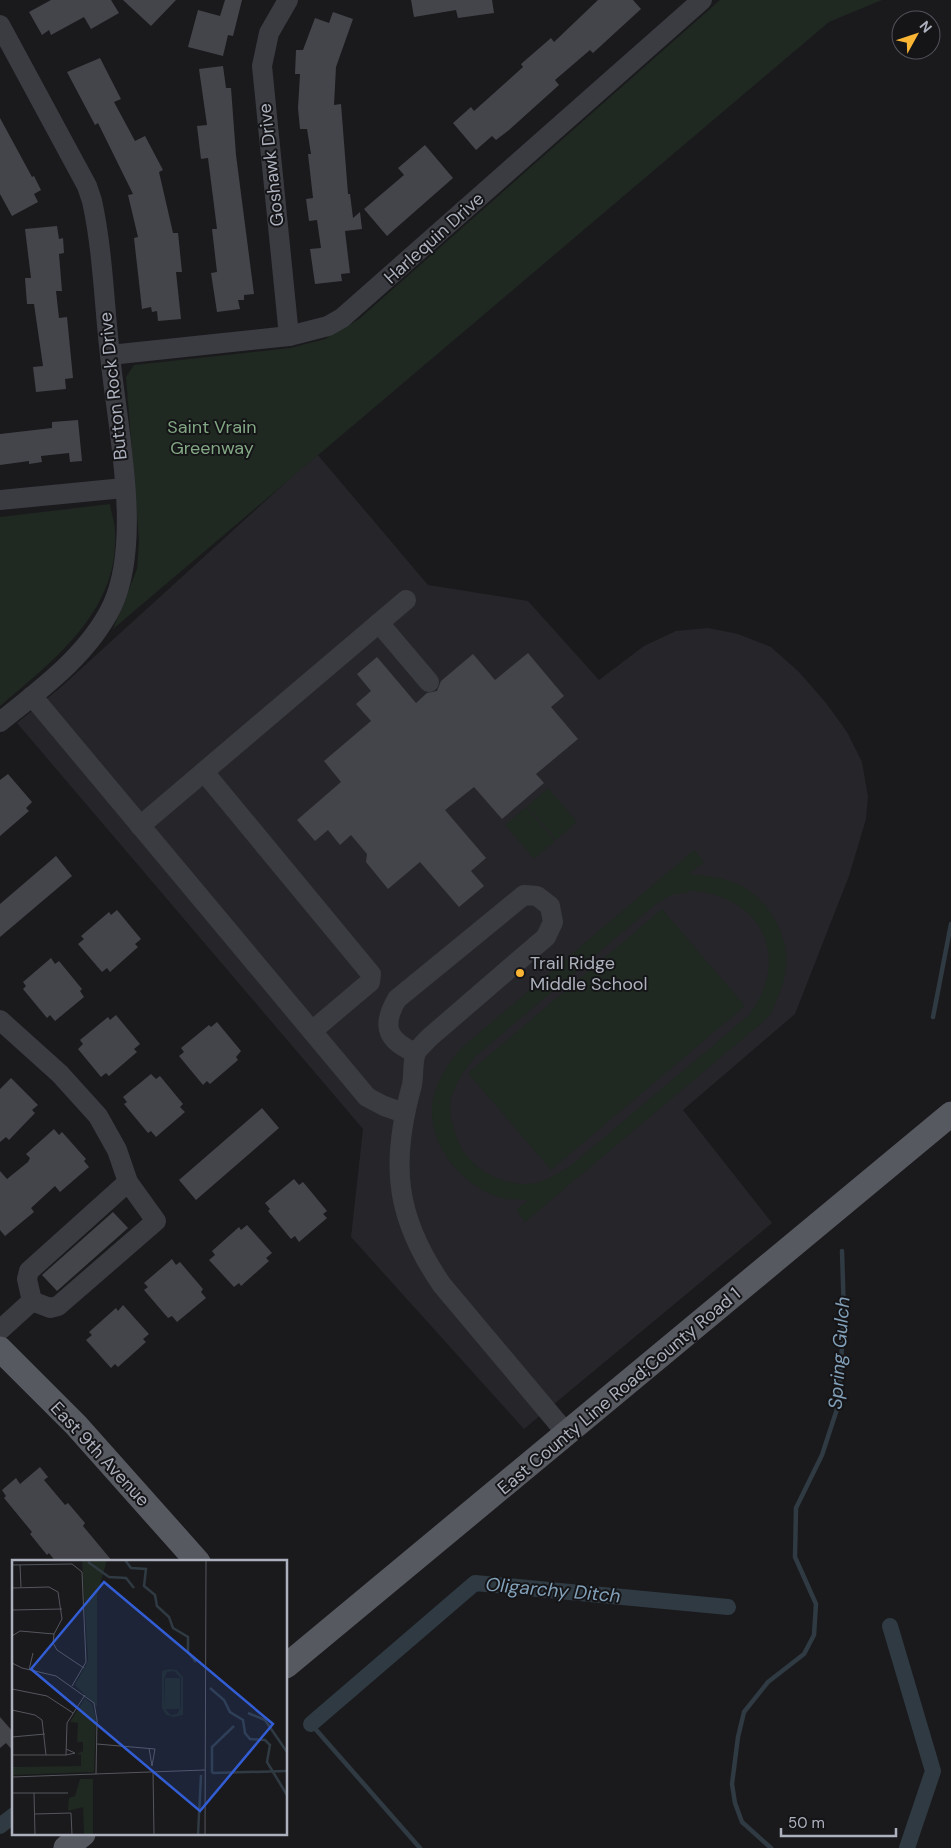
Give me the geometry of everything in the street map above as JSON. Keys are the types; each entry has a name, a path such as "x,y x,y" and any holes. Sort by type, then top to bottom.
{"main road":[{"name":"East County Line Road;County Road 1","path":"288,1663 906,1153 948,1123"},
{"name":"East 9th Avenue","path":"0,1349 76,1425 196,1560"},
{"path":"66,1848 81,1836"}],"street":[{"name":"Goshawk Drive","path":"288,0 269,33 262,66 289,336"},
{"name":"Harlequin Drive","path":"110,355 289,336 328,326 354,309 702,0"},
{"name":"Button Rock Drive","path":"0,25 87,186 92,201 124,488 127,540 125,558 113,604 90,642 32,696 0,722"},
{"path":"0,500 124,488"},
{"path":"140,826 406,600"},
{"path":"379,623 429,682"},
{"path":"32,696 367,1097 384,1106 404,1113"},
{"path":"204,772 371,974 370,982 312,1031"},
{"path":"416,1053 401,1046 392,1037 386,1024 389,1012 397,999 524,895 537,896 550,906 553,922 546,937 430,1037 416,1053 414,1075 401,1133 400,1191 414,1236 424,1259 442,1285 567,1434"},
{"path":"0,1020 89,1104 111,1138 128,1182 156,1220 58,1306 50,1308 32,1301"},
{"path":"32,1301 27,1279 28,1272 128,1182"},
{"path":"0,1330 32,1301"}],"shaded area":[{"name":"Trail Ridge Middle School","path":"317,454 428,585 528,601 599,680 644,646 676,631 708,628 738,634 771,647 799,672 826,703 847,732 862,762 868,797 866,819 849,876 795,1014 683,1110 772,1223 524,1429 351,1237 363,1129 17,723 61,687"}],"green space":[{"name":"Saint Vrain Greenway","path":"720,0 882,0 829,22 113,629 137,569 139,541 126,377 134,365 290,348 325,339 359,319"},
{"path":"110,504 115,528 114,559 107,585 95,609 80,631 61,651 0,706 0,517"},
{"path":"548,788 577,822 556,840 527,806"},
{"path":"526,807 555,841 534,859 505,825"},
{"path":"694,850 704,862 689,874 726,880 749,890 767,908 781,931 787,957 786,969 782,987 770,1016 525,1222 516,1210 528,1200 498,1197 473,1184 452,1164 437,1140 432,1112 434,1095 444,1071 459,1050","holes":["693,891 717,896 737,905 753,918 763,934 768,952 768,972 762,994 749,1015 569,1167 548,1179 529,1184 511,1182 488,1174 470,1160 458,1141 450,1110 455,1087 476,1056 656,904 671,895"]},
{"path":"662,909 745,1006 551,1170 468,1073"}],"building":[{"path":"51,0 111,0 119,13 91,29 84,17 51,35 49,30 42,35 29,12"},
{"path":"123,0 176,0 151,26"},
{"path":"225,0 242,0 233,36 228,35 223,56 188,47 198,10 220,16"},
{"path":"411,0 492,0 494,13 458,18 456,10 414,17"},
{"path":"598,0 633,0 641,9 593,53 590,50 555,80 559,85 509,130 496,140 492,136 476,150 453,123 471,107 474,111 523,67 521,64 551,38 554,42"},
{"path":"333,12 353,19 336,67 334,105 341,104 348,194 350,194 353,218 360,212 362,229 345,231 350,273 341,274 342,281 315,284 310,249 321,248 317,220 309,221 306,199 313,198 308,154 311,154 307,129 300,129 298,108 300,74 295,74 296,50 303,50 315,18 329,23"},
{"path":"100,58 121,99 114,102 135,141 145,136 163,170 159,172 173,233 178,233 182,272 176,272 181,319 158,321 157,311 152,312 151,307 142,309 134,238 138,237 128,195 133,194 98,123 95,125 67,72"},
{"path":"223,66 226,88 231,88 236,155 254,294 244,295 244,300 238,300 240,309 217,312 211,273 217,272 212,229 217,229 208,158 201,159 197,126 207,125 199,69"},
{"path":"0,118 41,190 34,194 38,202 12,216 0,194"},
{"path":"425,145 453,178 387,236 364,209 404,175 398,168"},
{"path":"57,226 59,239 63,238 64,253 59,254 62,291 56,291 59,318 67,317 73,378 65,379 66,389 36,392 33,367 43,366 34,304 27,304 25,278 31,278 25,229"},
{"path":"78,420 82,461 70,462 69,453 41,456 42,462 29,464 29,461 0,465 0,434 52,428 52,422"},
{"path":"528,653 564,696 551,707 578,739 536,774 544,783 502,819 474,787 445,810 486,858 471,871 484,886 459,907 420,862 388,889 366,862 367,854 351,835 340,845 328,830 315,841 297,820 341,782 324,761 371,721 356,704 371,691 357,674 377,657 416,703 427,693 437,691 441,681 473,654 495,680"},
{"path":"8,774 32,802 26,808 29,811 0,836 0,780"},
{"path":"56,856 72,876 0,937 0,904"},
{"path":"117,910 141,939 135,944 138,947 110,972 107,968 102,972 78,944 84,939 81,936 109,912 111,915"},
{"path":"51,958 55,964 59,961 82,989 80,991 84,997 55,1021 50,1015 47,1018 23,989 26,986 23,982"},
{"path":"116,1015 140,1044 134,1049 137,1052 109,1076 106,1073 101,1077 78,1049 83,1044 80,1040 108,1017 110,1020"},
{"path":"217,1022 241,1051 236,1057 238,1060 210,1084 207,1081 203,1085 179,1056 184,1052 181,1048 209,1025 211,1027"},
{"path":"151,1074 156,1079 160,1076 183,1104 180,1107 185,1112 156,1137 151,1131 148,1133 124,1104 127,1102 123,1097"},
{"path":"11,1078 38,1105 32,1110 35,1113 9,1140 6,1137 0,1142 0,1089"},
{"path":"262,1108 279,1128 196,1200 179,1180"},
{"path":"54,1129 59,1135 62,1132 86,1159 84,1161 89,1167 60,1192 55,1186 31,1208 34,1212 5,1236 0,1230 0,1171 7,1179 28,1162 30,1158 26,1154"},
{"path":"294,1179 299,1185 303,1182 327,1211 323,1214 327,1218 299,1242 295,1236 291,1239 268,1211 270,1209 265,1203"},
{"path":"113,1212 128,1228 57,1291 42,1275"},
{"path":"247,1225 272,1253 266,1258 269,1261 241,1286 239,1283 234,1287 209,1260 215,1255 212,1251 239,1227 241,1230"},
{"path":"172,1259 176,1265 180,1262 203,1289 201,1292 206,1298 177,1322 172,1316 168,1318 144,1290 148,1287 144,1283"},
{"path":"123,1305 149,1334 143,1339 146,1342 118,1367 115,1364 111,1368 86,1340 92,1335 89,1332 116,1308 118,1311"},
{"path":"40,1467 48,1477 44,1480 65,1505 68,1503 85,1523 83,1526 111,1560 54,1560 49,1553 47,1555 30,1534 32,1532 4,1498 6,1496 2,1490 16,1478 20,1484"},
{"path":"0,1717 12,1731 12,1750 6,1743 0,1748"}],"waterway":[{"name":"Spring Gulch","path":"933,1017 951,924"},
{"name":"Spring Gulch","path":"771,1848 742,1822 735,1803 732,1784 738,1737 744,1712 768,1682 804,1654 814,1635 816,1604 795,1557 796,1508 822,1455 838,1406 844,1316 842,1251"},
{"name":"Oligarchy Ditch","path":"311,1724 475,1583 728,1607"},
{"name":"Oligarchy Ditch","path":"890,1626 933,1771 907,1848"},
{"path":"311,1724 420,1848"},
{"name":"Oligarchy Ditch","path":"0,1826 12,1817"}],"place":[{"name":"Trail Ridge Middle School","path":"520,973"}]}
